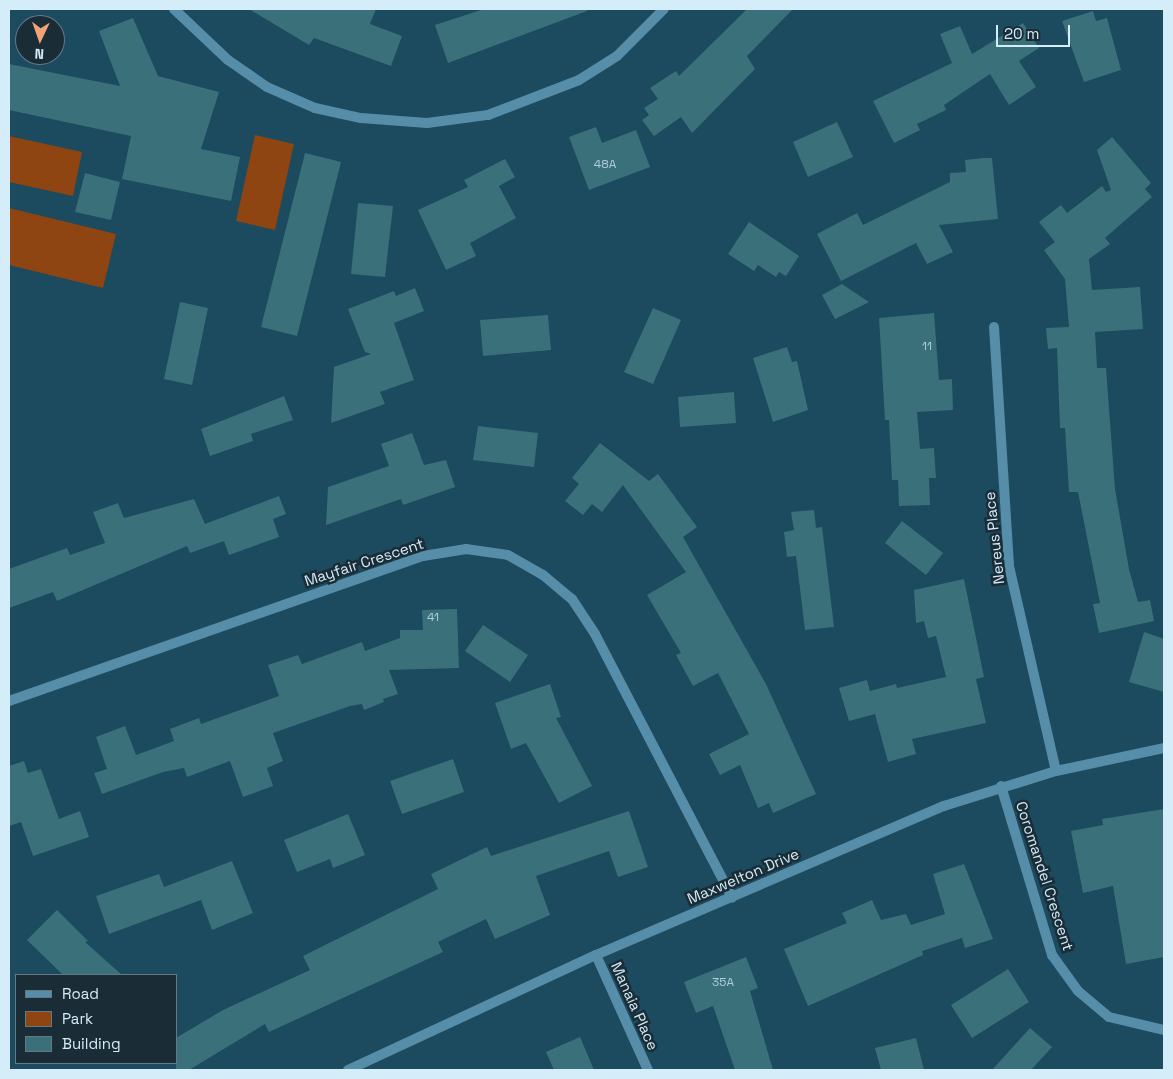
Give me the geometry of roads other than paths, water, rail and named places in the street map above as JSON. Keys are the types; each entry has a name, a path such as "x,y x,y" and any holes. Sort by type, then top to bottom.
{"street":[{"path":"174,9 228,60 267,87 315,108 362,118 427,124 488,115 579,80 617,56 664,9"},
{"name":"Nereus Place","path":"994,327 1009,566 1056,771"},
{"name":"Mayfair Crescent","path":"9,701 423,556 466,549 508,555 543,575 572,599 595,634 732,897"},
{"name":"Maxwelton Drive","path":"348,1070 596,954 1001,786 1056,771 1164,748"},
{"name":"Coromandel Crescent","path":"1001,786 1052,955 1078,991 1109,1017 1164,1030"},
{"name":"Manaia Place","path":"596,954 648,1070"}]}
